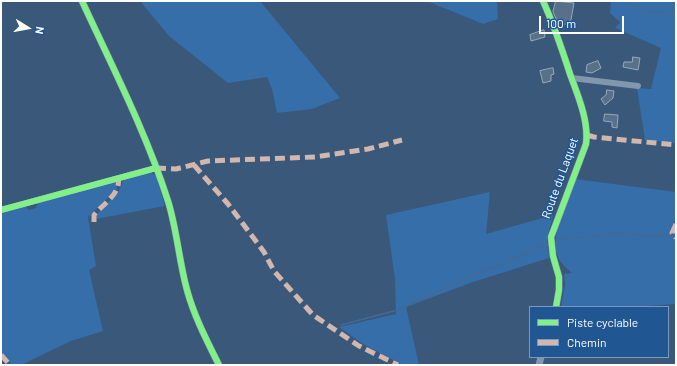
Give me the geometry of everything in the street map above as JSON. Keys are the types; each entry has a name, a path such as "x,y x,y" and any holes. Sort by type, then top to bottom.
{"street":[{"path":"82,1 156,168 171,212 189,299 199,324 219,365"},
{"name":"Route du Laquet","path":"543,1 560,40 582,109 587,135 586,144 551,237 551,247 558,273 559,290 556,306"},
{"path":"572,78 638,86"},
{"path":"1,210 156,168"}],"shaded area":[{"path":"140,1 260,1 340,98 312,109 277,113 272,89 267,77 228,83 169,36"},
{"path":"427,1 497,1 498,19 483,24"},
{"path":"611,1 676,1 676,143 645,140 637,88 651,89 661,48 615,28 620,22 610,13"},
{"path":"152,173 156,176 165,206 96,219 95,216 119,191 123,181 127,177"},
{"path":"575,179 676,192 676,218 670,232 676,233 676,304 647,306 561,306 565,284 564,274 572,273 563,265 556,250 557,230"},
{"path":"116,181 117,189 88,217 96,266 89,270 103,331 71,341 21,365 12,365 1,352 1,212 25,206 29,210 36,208 38,203"},
{"path":"490,192 486,234 553,215 547,239 549,258 470,283 406,307 419,365 401,364 363,344 339,327 396,314 395,279 386,215"}],"building":[{"path":"556,1 574,3 570,25 558,23 553,12"},
{"path":"544,30 545,37 531,41 530,35"},
{"path":"633,57 640,58 638,70 623,67 624,62 632,62"},
{"path":"598,61 601,68 592,73 586,72 587,65"},
{"path":"553,68 554,74 551,75 551,81 543,83 540,71"},
{"path":"607,90 614,91 613,98 605,105 601,99 606,95"},
{"path":"605,114 618,115 617,128 612,127 612,122 604,121"}],"waterway":[{"path":"623,1 643,10 676,15"},
{"path":"555,242 568,238 591,237 612,233 653,236 676,232"},
{"path":"341,325 401,309 462,280 549,244"}],"marked path":[{"path":"587,135 594,137 676,145"},
{"path":"156,168 176,169 208,161 315,157 368,149 402,140"},
{"path":"194,165 228,204 264,252 274,271 313,315 359,346 398,365"},
{"path":"94,222 94,215 115,193 118,177"},
{"path":"676,224 672,233 676,238"},
{"path":"1,355 10,365"}],"cycle path":[{"path":"82,1 150,150 171,212 184,279 190,300 201,328 219,365"},
{"path":"543,1 558,37 579,100 587,135 586,144 551,237 553,256 559,277 559,290 556,306"},
{"path":"1,210 156,168"}]}
